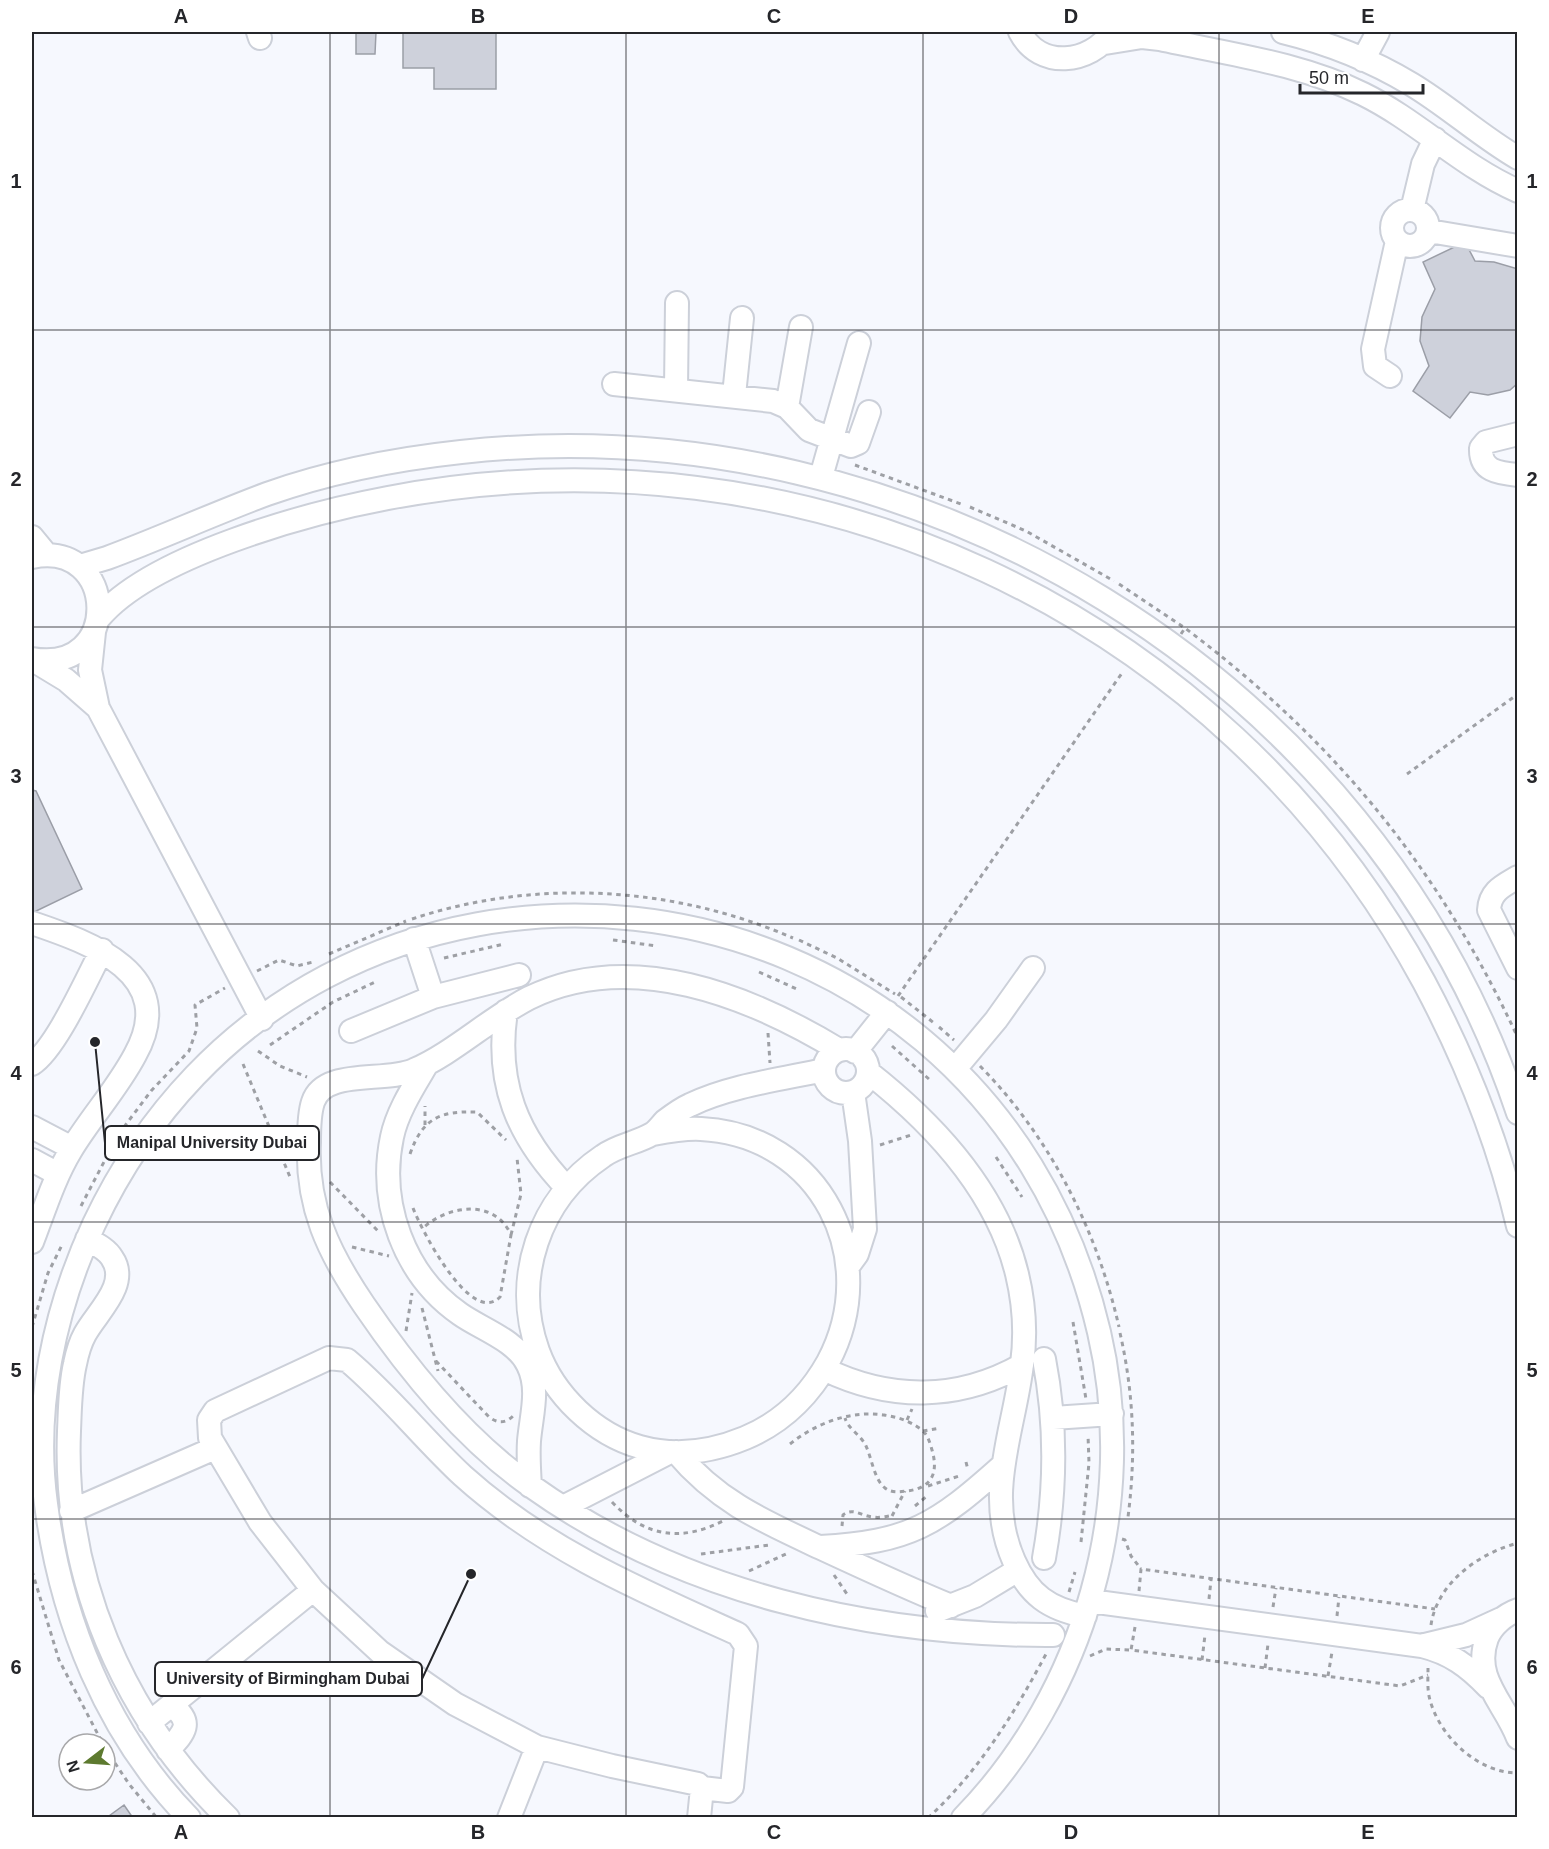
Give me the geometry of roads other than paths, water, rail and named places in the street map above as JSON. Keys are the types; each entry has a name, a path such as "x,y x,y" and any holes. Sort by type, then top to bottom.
{"street":[{"path":"1020,32 1032,47 1046,55 1061,59 1085,55 1108,37 1142,37 1301,70 1362,94 1391,109 1496,182 1518,191"},
{"path":"1283,32 1341,50 1412,85 1518,158"},
{"path":"1363,60 1378,32"},
{"path":"1412,210 1423,164 1435,139"},
{"path":"1390,376 1376,366 1373,349 1397,241 1392,230 1395,217 1400,213 1412,210 1423,215 1429,231 1424,242 1413,247 1397,241"},
{"path":"1429,231 1518,246"},
{"path":"676,389 677,303"},
{"path":"734,395 742,318"},
{"path":"787,407 801,327"},
{"path":"820,477 836,442 864,345"},
{"path":"614,384 734,395 773,401 787,407 809,430 851,446 858,443 869,412"},
{"path":"1518,434 1486,442 1480,448 1480,457 1484,465 1492,471 1518,475"},
{"path":"80,566 107,558 271,493 318,479 413,458 462,452 559,446 715,456 820,477 929,511 1038,559 1089,588 1174,645 1233,693 1320,778 1396,874 1463,985 1517,1107"},
{"path":"32,659 53,660 74,654 96,625 129,589 190,559 262,531 336,509 412,493 527,480 624,480 683,485 788,502 857,520 913,539 968,561 1023,588 1083,622 1141,660 1205,710 1288,789 1341,851 1381,908 1441,1013 1463,1061 1500,1159 1518,1226"},
{"path":"36,550 64,557 80,566 92,581 99,598 90,670 98,708 262,1018"},
{"path":"32,659 66,680 98,708"},
{"path":"1517,964 1490,910 1490,900 1495,891 1518,877"},
{"path":"189,1818 143,1763 111,1713 86,1660 65,1604 51,1547 44,1488 40,1369 64,1303 77,1237 184,1087 262,1018 323,978 361,959 414,939 470,926 538,916 617,915 666,921 714,931 761,946 892,1004 915,1033 962,1061 1041,1179 1069,1237 1091,1298 1105,1358 1112,1414 1112,1480 1104,1541 1080,1610 1069,1660 1035,1728 1008,1766 963,1818"},
{"path":"32,923 102,950 132,974 142,993 147,1014 144,1036 130,1064 72,1148 58,1174 32,1242"},
{"path":"414,939 433,997"},
{"path":"32,1064 51,1044 102,950"},
{"path":"962,1061 1033,968"},
{"path":"351,1031 433,997 519,975"},
{"path":"1069,1660 1052,1641 882,1622 798,1605 718,1581 651,1555 565,1508 524,1481 470,1433 407,1363 358,1297 323,1233 314,1207 308,1159 313,1101 326,1085 335,1081 391,1077 427,1064 506,1011 552,988 592,980 625,978 698,987 766,1011 862,1057 868,1072 932,1128 980,1190 1008,1245 1022,1304 1022,1365 1002,1466 1001,1519 1018,1570 1024,1582 1041,1600 1080,1610 1426,1646 1461,1662 1502,1700"},
{"path":"868,1072 864,1084 853,1092 839,1092 833,1089 825,1077 824,1070 831,1055 847,1051 892,1004"},
{"path":"506,1011 502,1049 504,1071 515,1113 528,1141 545,1166 567,1188"},
{"path":"427,1064 401,1112 392,1136 389,1192 394,1219 410,1258 458,1312 511,1345 527,1362 534,1385 524,1481 500,1506"},
{"path":"653,1134 665,1121 694,1103 771,1081 824,1070"},
{"path":"849,1265 859,1248 865,1228 861,1151 853,1092"},
{"path":"32,1126 72,1148"},
{"path":"685,1129 725,1132 748,1139 777,1154 808,1179 824,1198 844,1242 849,1265 847,1309 834,1350 824,1369 801,1400 760,1431 713,1449 673,1452 630,1443 610,1435 585,1417 563,1395 539,1354 528,1309 531,1262 545,1221 567,1188 606,1154 629,1142 653,1134 685,1129"},
{"path":"32,1160 58,1174"},
{"path":"77,1237 111,1256 118,1273 112,1292 85,1335 74,1366 68,1451 71,1511 78,1554 98,1620 128,1689 168,1750 228,1818"},
{"path":"338,1357 354,1366 455,1468 500,1506 553,1544 623,1582 743,1638 746,1647 732,1787 728,1791 702,1788 691,1781 612,1766 537,1747 495,1727 417,1680 380,1652 313,1590 260,1522 215,1448 208,1430 209,1420 215,1411 320,1361 338,1357"},
{"path":"1044,1359 1053,1418 1054,1488 1044,1558"},
{"path":"824,1369 880,1390 919,1394 972,1387 1022,1365"},
{"path":"1053,1418 1112,1414"},
{"path":"71,1511 215,1448"},
{"path":"553,1544 565,1508 673,1452"},
{"path":"673,1452 706,1485 742,1510 875,1575 951,1606"},
{"path":"808,1542 845,1545 901,1535 924,1527 959,1504 1002,1466"},
{"path":"882,1622 917,1616 951,1606 990,1588 1018,1570"},
{"path":"149,1723 172,1707 313,1590"},
{"path":"1052,1641 1080,1610"},
{"path":"1426,1646 1466,1635 1512,1612"},
{"path":"1512,1612 1490,1632 1483,1650 1482,1669 1502,1700 1518,1738"},
{"path":"168,1750 184,1733 186,1725 180,1712 172,1707"},
{"path":"509,1818 537,1747"},
{"path":"699,1818 702,1788"}],"place":[{"name":"Manipal University Dubai","path":"95,1042"},
{"name":"University of Birmingham Dubai","path":"471,1574"}]}
